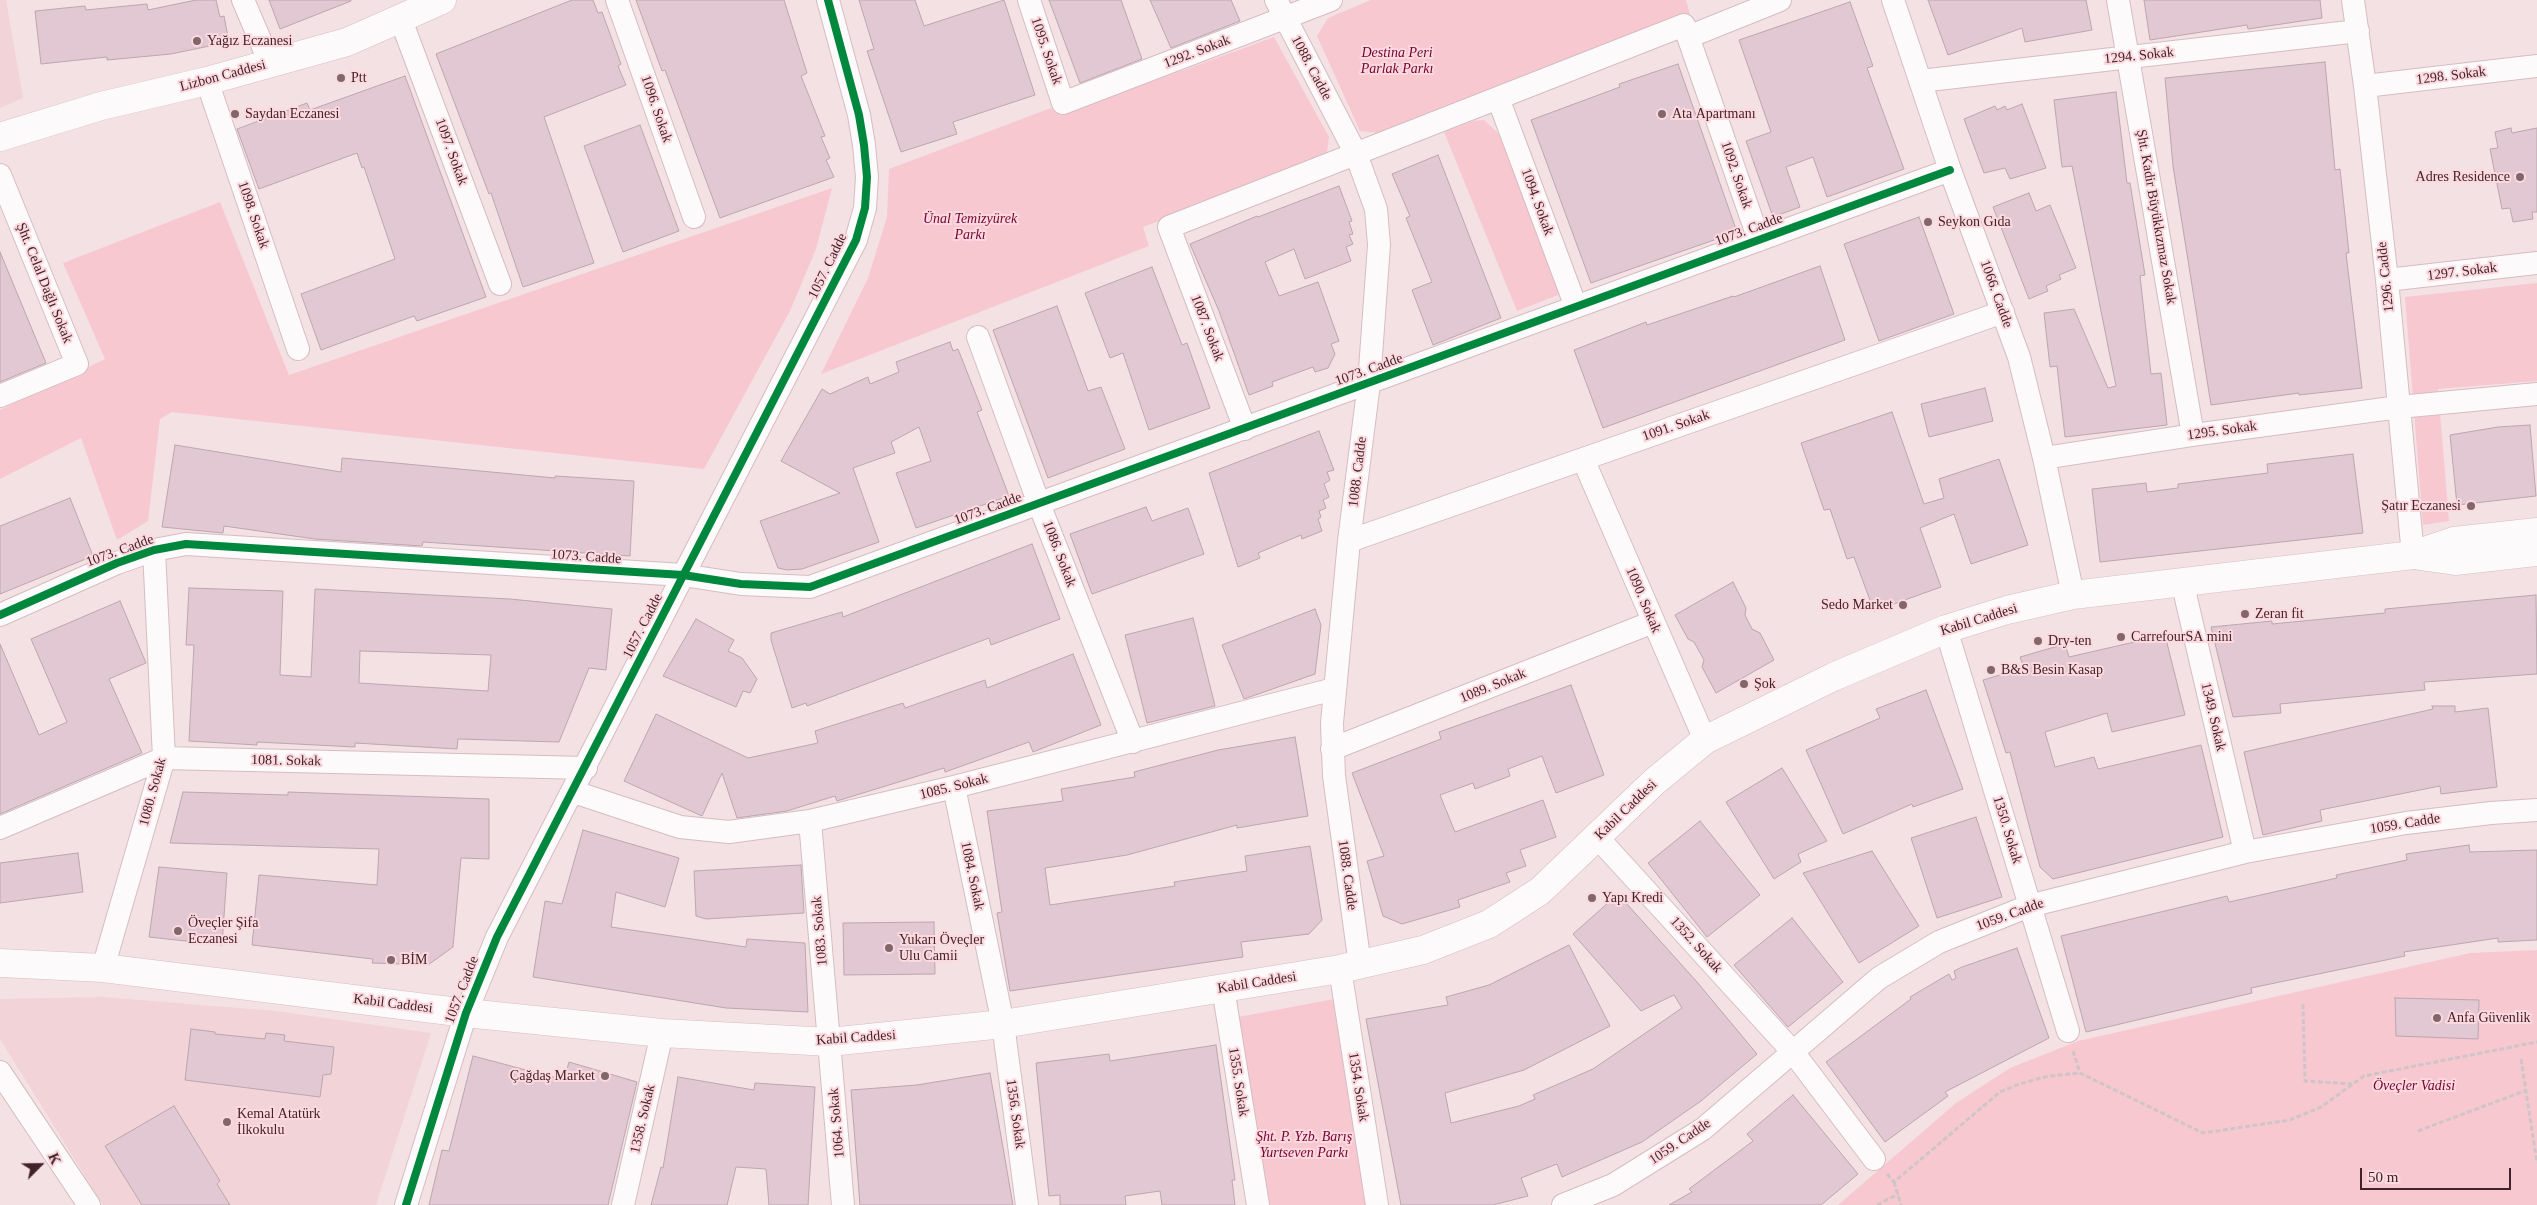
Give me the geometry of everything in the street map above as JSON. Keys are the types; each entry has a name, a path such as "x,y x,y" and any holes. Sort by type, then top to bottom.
{"main road":[{"name":"Lizbon Caddesi","path":"0,137 101,106 207,81 347,42 401,20 442,0"},
{"name":"Kabil Caddesi","path":"0,963 103,968 466,1013 662,1033 830,1042 1003,1024 1350,967 1423,950 1489,924 1540,892 1654,782 1705,740 1833,677 1946,629 2007,610 2074,595 2414,555 2454,541 2537,532"},
{"name":"Kabil Caddesi","path":"2414,555 2455,561 2537,552"}],"street":[{"path":"243,0 270,63"},
{"name":"1096. Sokak","path":"617,0 694,217"},
{"name":"1057. Cadde","path":"406,1205 466,1013 497,937 574,792 682,575 856,240 863,216 867,177 864,145 859,115 828,0"},
{"name":"1095. Sokak","path":"1029,0 1063,103"},
{"name":"1292. Sokak","path":"1063,103 1281,9 1331,0"},
{"path":"1356,154 1498,98 1686,31 1780,0"},
{"name":"1066. Cadde","path":"1893,0 1950,170 2021,366 2044,458 2074,595"},
{"name":"Şht. Kadir Büyükkızmaz Sokak","path":"2118,0 2193,435"},
{"name":"1296. Cadde","path":"2353,0 2365,86 2387,280 2414,555"},
{"name":"1088. Cadde","path":"1281,9 1356,154 1376,209 1379,245 1369,383 1349,541 1334,689 1332,750 1350,967"},
{"name":"1097. Sokak","path":"401,20 500,284"},
{"name":"1092. Sokak","path":"1686,31 1759,240"},
{"name":"1294. Sokak","path":"1920,81 2358,32"},
{"name":"1298. Sokak","path":"2365,86 2537,66"},
{"name":"1098. Sokak","path":"207,81 298,349"},
{"name":"1094. Sokak","path":"1498,98 1576,307"},
{"name":"1087. Sokak","path":"1245,429 1168,227 1356,154"},
{"name":"1073. Cadde","path":"0,615 117,563 154,550 186,544 682,575 741,584 810,588 1950,170"},
{"name":"Şht. Celal Dağlı Sokak","path":"0,175 77,364 0,396"},
{"name":"1297. Sokak","path":"2387,280 2537,263"},
{"name":"1091. Sokak","path":"1349,541 2003,312"},
{"name":"1086. Sokak","path":"978,337 1039,504 1133,742"},
{"name":"1295. Sokak","path":"2044,458 2193,435 2400,408 2537,394"},
{"name":"1090. Sokak","path":"1583,458 1705,740"},
{"name":"1080. Sokak","path":"103,968 164,758 154,550"},
{"name":"1349. Sokak","path":"2182,581 2245,852"},
{"name":"1089. Sokak","path":"1332,750 1653,622"},
{"name":"1350. Sokak","path":"1946,629 2068,1031"},
{"name":"1085. Sokak","path":"574,792 680,827 729,832 810,821 954,787 1334,689"},
{"name":"1081. Sokak","path":"0,828 164,758 586,768"},
{"name":"1084. Sokak","path":"954,787 1003,1024"},
{"name":"1059. Cadde","path":"1563,1205 1613,1185 1702,1129 1879,978 1939,942 2029,906 2245,852 2406,823 2490,813 2537,810"},
{"name":"1083. Sokak","path":"810,821 830,1042"},
{"name":"1352. Sokak","path":"1598,838 1793,1052 1874,1159"},
{"name":"1354. Sokak","path":"1350,967 1377,1205"},
{"name":"1355. Sokak","path":"1223,988 1258,1205"},
{"name":"1356. Sokak","path":"1003,1024 1027,1205"},
{"name":"1358. Sokak","path":"623,1205 662,1033"},
{"name":"1064. Sokak","path":"830,1042 844,1205"},
{"path":"0,1072 89,1205"}],"path":[{"path":"2302,1004 2305,1081 2352,1084"},
{"path":"2068,1031 2080,1073"},
{"path":"1894,1182 2000,1092 2019,1084 2050,1076 2080,1073 2203,1133 2290,1120 2321,1107 2364,1076 2537,1042"},
{"path":"2520,1058 2527,1090 2537,1163"},
{"path":"2418,1131 2527,1090"},
{"path":"1874,1159 1894,1182 1901,1205"},
{"path":"1877,1205 1898,1194"}],"shaded area":[{"path":"0,0 6,0 23,98 0,108"},
{"name":"Kemal Atatürk İlkokulu","path":"102,997 276,1011 431,1033 376,1205 103,1205 0,1039 0,999"}],"green space":[{"name":"Destina Peri Parlak Parkı","path":"1371,0 1686,0 1690,14 1379,133 1360,131 1317,36 1328,18"},
{"name":"Ünal Temizyürek Parkı","path":"1274,37 1329,137 1326,159 1143,227 1149,246 821,374 868,278 887,217 889,169 1051,108 1061,115"},
{"path":"1484,120 1498,133 1563,293 1517,311 1444,132 1473,121"},
{"path":"832,188 816,249 790,311 704,469 172,412 160,419 148,521 117,540 81,438 0,479 0,410 105,359 63,263 220,202 289,375"},
{"path":"2537,283 2537,381 2438,389 2449,521 2423,525 2405,297"},
{"name":"Öveçler Vadisi","path":"2537,950 2537,1205 1838,1205 1956,1103 2010,1068 2078,1041 2470,953"},
{"name":"Şht. P. Yzb. Barış Yurtseven Parkı","path":"1334,999 1367,1205 1260,1205 1233,1018"}],"building":[{"path":"196,0 216,0 220,17 224,16 229,42 171,54 107,60 107,57 41,64 35,11 85,6 86,10 147,4 148,10"},
{"path":"269,0 351,0 351,1 280,29"},
{"path":"572,0 593,0 598,13 602,12 621,64 618,66 626,85 544,117 594,263 523,287 491,193 489,194 436,54"},
{"path":"636,0 784,0 807,73 801,76 825,136 821,137 830,158 826,160 834,177 720,218 665,70 662,71"},
{"path":"859,0 915,0 924,26 1004,0 1035,95 953,122 957,134 901,152 867,51 874,49"},
{"path":"1049,0 1121,0 1142,59 1080,83"},
{"path":"1150,0 1231,0 1240,21 1171,48"},
{"path":"1928,0 2086,0 2092,30 2025,42 2022,28 1948,55"},
{"path":"2144,0 2320,0 2322,18 2248,29 2247,25 2150,40"},
{"path":"1850,2 1873,66 1867,68 1904,169 1827,197 1813,157 1786,167 1800,207 1773,217 1746,141 1771,132 1739,40"},
{"path":"2325,62 2335,170 2340,169 2349,253 2346,253 2362,388 2299,395 2299,393 2211,405 2173,166 2165,78"},
{"path":"1678,64 1737,232 1591,283 1531,120 1620,87 1619,84"},
{"path":"405,76 486,297 417,321 414,316 321,350 301,294 395,259 364,167 362,168 357,153 259,189 237,129 307,103 310,110"},
{"path":"2116,92 2127,183 2130,183 2145,275 2140,276 2151,374 2161,373 2167,425 2065,437 2057,366 2050,367 2044,313 2074,309 2108,388 2116,386 2072,166 2062,167 2054,100"},
{"path":"2022,104 2046,168 2010,179 2005,168 1984,173 1964,119 1995,106 1997,110 2005,106 2007,110"},
{"path":"640,125 679,231 623,252 584,146"},
{"name":"Adres Residence","path":"2511,128 2512,133 2537,128 2537,212 2532,212 2533,219 2513,222 2510,208 2502,209 2490,149 2498,148 2495,132"},
{"path":"1438,155 1501,318 1433,345 1412,290 1432,282 1406,218 1410,216 1392,174"},
{"path":"1339,186 1352,221 1349,222 1353,234 1349,235 1353,244 1346,247 1351,261 1305,279 1294,249 1265,262 1279,296 1318,282 1339,341 1331,344 1335,354 1328,368 1315,372 1313,367 1272,382 1273,386 1249,395 1219,311 1190,244 1257,216"},
{"path":"2029,193 2036,211 2050,205 2076,268 2059,275 2061,279 2046,286 2048,291 2029,299 1993,207"},
{"path":"1919,217 1954,314 1879,341 1844,244"},
{"path":"0,252 46,363 0,382"},
{"path":"1820,266 1845,340 1603,428 1574,350 1646,322 1647,325 1734,297"},
{"path":"1152,267 1182,345 1187,343 1210,408 1149,430 1123,353 1110,358 1085,293"},
{"path":"1057,306 1088,391 1101,387 1125,449 1048,478 993,330"},
{"path":"950,342 953,351 958,349 982,410 977,412 1009,496 916,528 896,473 931,461 919,427 891,442 895,453 853,468 879,542 802,569 787,570 778,568 760,521 840,493 781,461 822,389 830,394 868,377 870,384 899,372 896,362"},
{"path":"1985,388 1993,421 1929,437 1921,404"},
{"path":"1892,412 1924,504 1944,498 1939,479 1999,459 2028,545 1971,564 1954,514 1920,528 1941,587 1874,611 1854,557 1847,559 1830,509 1824,510 1801,443"},
{"path":"2530,425 2536,496 2457,505 2450,435 2498,427"},
{"path":"1319,431 1334,470 1327,472 1330,480 1324,484 1329,497 1323,500 1326,508 1319,511 1321,517 1318,519 1322,531 1302,539 1301,535 1258,553 1260,558 1238,567 1209,473"},
{"path":"175,445 341,472 342,458 555,478 555,476 634,481 630,556 423,542 422,546 315,539 224,526 223,533 162,527"},
{"path":"2353,454 2363,533 2100,562 2092,489 2146,483 2147,492 2178,488 2178,484 2268,473 2267,464"},
{"path":"70,498 93,556 0,594 0,526"},
{"path":"1146,507 1152,521 1188,508 1204,554 1092,594 1070,534"},
{"path":"1032,544 1060,619 991,645 989,638 807,706 806,703 792,708 771,640 771,633 842,612 843,617"},
{"path":"1733,582 1746,608 1745,615 1752,629 1760,633 1774,660 1716,693 1702,667 1704,660 1694,642 1688,639 1675,615"},
{"path":"189,588 283,591 280,675 311,677 315,589 510,599 612,609 606,670 589,668 559,742 458,739 457,749 355,743 355,747 257,742 257,745 189,741 194,645 186,645","holes":["360,651 491,655 488,691 359,683"]},
{"path":"2536,595 2537,674 2424,682 2425,690 2280,704 2281,713 2233,717 2211,627 2272,621 2272,624 2385,613 2385,609"},
{"path":"120,601 146,663 109,679 142,753 0,814 0,644 39,735 67,722 31,639"},
{"path":"1315,609 1321,625 1315,674 1244,699 1222,645"},
{"path":"1193,618 1215,706 1147,723 1125,635"},
{"path":"696,619 734,640 728,651 742,658 757,679 750,693 743,691 736,707 663,676"},
{"path":"2165,635 2185,715 2112,732 2107,713 2045,732 2055,767 2094,757 2098,769 2201,745 2223,837 2053,879 2040,867 2010,752 2006,753 1983,680 2024,668 2020,657 2065,644 2069,657"},
{"path":"1073,654 1101,725 1033,752 1029,742 945,772 944,768 837,801 835,796 787,811 737,818 722,773 702,816 624,781 656,714 748,758 818,743 815,731 903,703 905,708 985,680 987,688"},
{"path":"1571,685 1604,775 1556,793 1542,756 1508,769 1510,776 1475,789 1473,783 1440,795 1455,832 1543,800 1556,837 1520,850 1526,866 1506,873 1510,882 1458,900 1460,907 1402,924 1383,916 1367,861 1384,856 1352,773 1441,739 1439,732"},
{"path":"1926,690 1963,789 1913,807 1912,804 1843,834 1806,750 1880,718 1876,709"},
{"path":"2432,706 2455,706 2455,712 2488,708 2497,787 2441,794 2440,786 2320,810 2322,821 2263,835 2244,752 2433,709"},
{"path":"1295,737 1308,816 1237,828 1237,825 1127,855 1045,868 1050,905 1175,886 1174,882 1247,871 1245,856 1310,846 1322,920 1309,934 1241,942 1243,957 1010,991 997,913 1002,912 987,811 1063,801 1061,789 1135,777 1134,772 1218,750"},
{"path":"1782,768 1827,841 1798,854 1801,862 1774,879 1726,802"},
{"path":"183,792 288,795 288,792 489,799 489,859 461,858 453,947 428,965 372,963 373,959 252,945 259,875 377,885 379,849 170,843"},
{"path":"1976,817 2002,897 1937,918 1911,838"},
{"path":"1700,821 1760,895 1707,937 1648,863"},
{"path":"583,830 679,858 665,907 616,892 611,927 746,947 747,939 805,943 808,1012 726,1008 533,977 545,901 562,904"},
{"path":"2469,845 2470,852 2537,850 2537,940 2498,942 2498,938 2404,952 2405,956 2251,988 2252,993 2086,1032 2061,936 2227,896 2229,902 2337,878 2336,875 2407,860 2406,854"},
{"path":"1872,851 1919,926 1859,963 1803,873"},
{"path":"78,853 83,892 0,903 0,863"},
{"path":"801,865 804,913 706,919 696,916 694,871"},
{"path":"159,867 227,873 222,945 149,937"},
{"path":"1618,894 1697,982 1757,1054 1701,1101 1642,1142 1562,1177 1557,1164 1521,1178 1528,1196 1493,1205 1401,1205 1366,1019 1448,1005 1446,997 1489,985 1569,945 1610,1026 1524,1070 1445,1093 1451,1123 1519,1106 1535,1099 1533,1095 1593,1069 1682,1008 1674,995 1641,1011 1573,934"},
{"path":"1792,918 1843,982 1788,1027 1734,965"},
{"name":"Yukarı Öveçler Ulu Camii","path":"934,922 935,974 844,975 843,923"},
{"path":"2017,948 2049,1038 1945,1092 1948,1096 1885,1142 1826,1062 1911,999 1910,997 1949,974 1952,980 1956,978 1954,971 1962,967"},
{"name":"Anfa Güvenlik","path":"2395,998 2479,1000 2478,1039 2396,1036"},
{"path":"191,1029 215,1032 215,1034 265,1039 266,1033 285,1035 284,1041 334,1047 331,1074 323,1075 320,1097 185,1080"},
{"path":"1216,1045 1235,1180 1232,1180 1235,1205 1162,1205 1160,1191 1125,1196 1126,1205 1060,1205 1060,1195 1049,1196 1036,1063 1109,1054 1110,1061"},
{"path":"473,1056 564,1080 569,1062 637,1082 608,1205 429,1205 442,1150 449,1151"},
{"path":"990,1073 1013,1205 860,1205 851,1090 917,1085"},
{"path":"678,1077 754,1090 755,1083 815,1087 808,1205 769,1205 766,1169 736,1167 727,1205 651,1205 661,1167 663,1168"},
{"path":"1793,1095 1858,1174 1821,1205 1669,1205 1692,1192 1689,1189 1753,1141 1747,1134"},
{"path":"174,1106 220,1181 217,1184 230,1205 142,1205 105,1146"}],"cycle path":[{"path":"406,1205 466,1013 497,937 856,240 865,208 867,177 864,145 859,115 828,0"},
{"path":"0,615 117,563 154,550 186,544 683,575 741,584 810,587 1950,170"}],"place":[{"name":"Yağız Eczanesi","path":"197,41"},
{"name":"Ptt","path":"341,78"},
{"name":"Saydan Eczanesi","path":"235,114"},
{"name":"Ata Apartmanı","path":"1662,114"},
{"name":"Adres Residence","path":"2520,177"},
{"name":"Seykon Gıda","path":"1928,222"},
{"name":"Şatır Eczanesi","path":"2471,506"},
{"name":"Sedo Market","path":"1903,605"},
{"name":"Zeran fit","path":"2245,614"},
{"name":"CarrefourSA mini","path":"2121,637"},
{"name":"Dry-ten","path":"2038,641"},
{"name":"B&S Besin Kasap","path":"1991,670"},
{"name":"Şok","path":"1744,684"},
{"name":"Yapı Kredi","path":"1592,898"},
{"name":"Öveçler Şifa Eczanesi","path":"178,931"},
{"name":"Yukarı Öveçler Ulu Camii","path":"889,948"},
{"name":"BİM","path":"391,960"},
{"name":"Anfa Güvenlik","path":"2437,1018"},
{"name":"Çağdaş Market","path":"605,1076"},
{"name":"Kemal Atatürk İlkokulu","path":"227,1122"}]}
